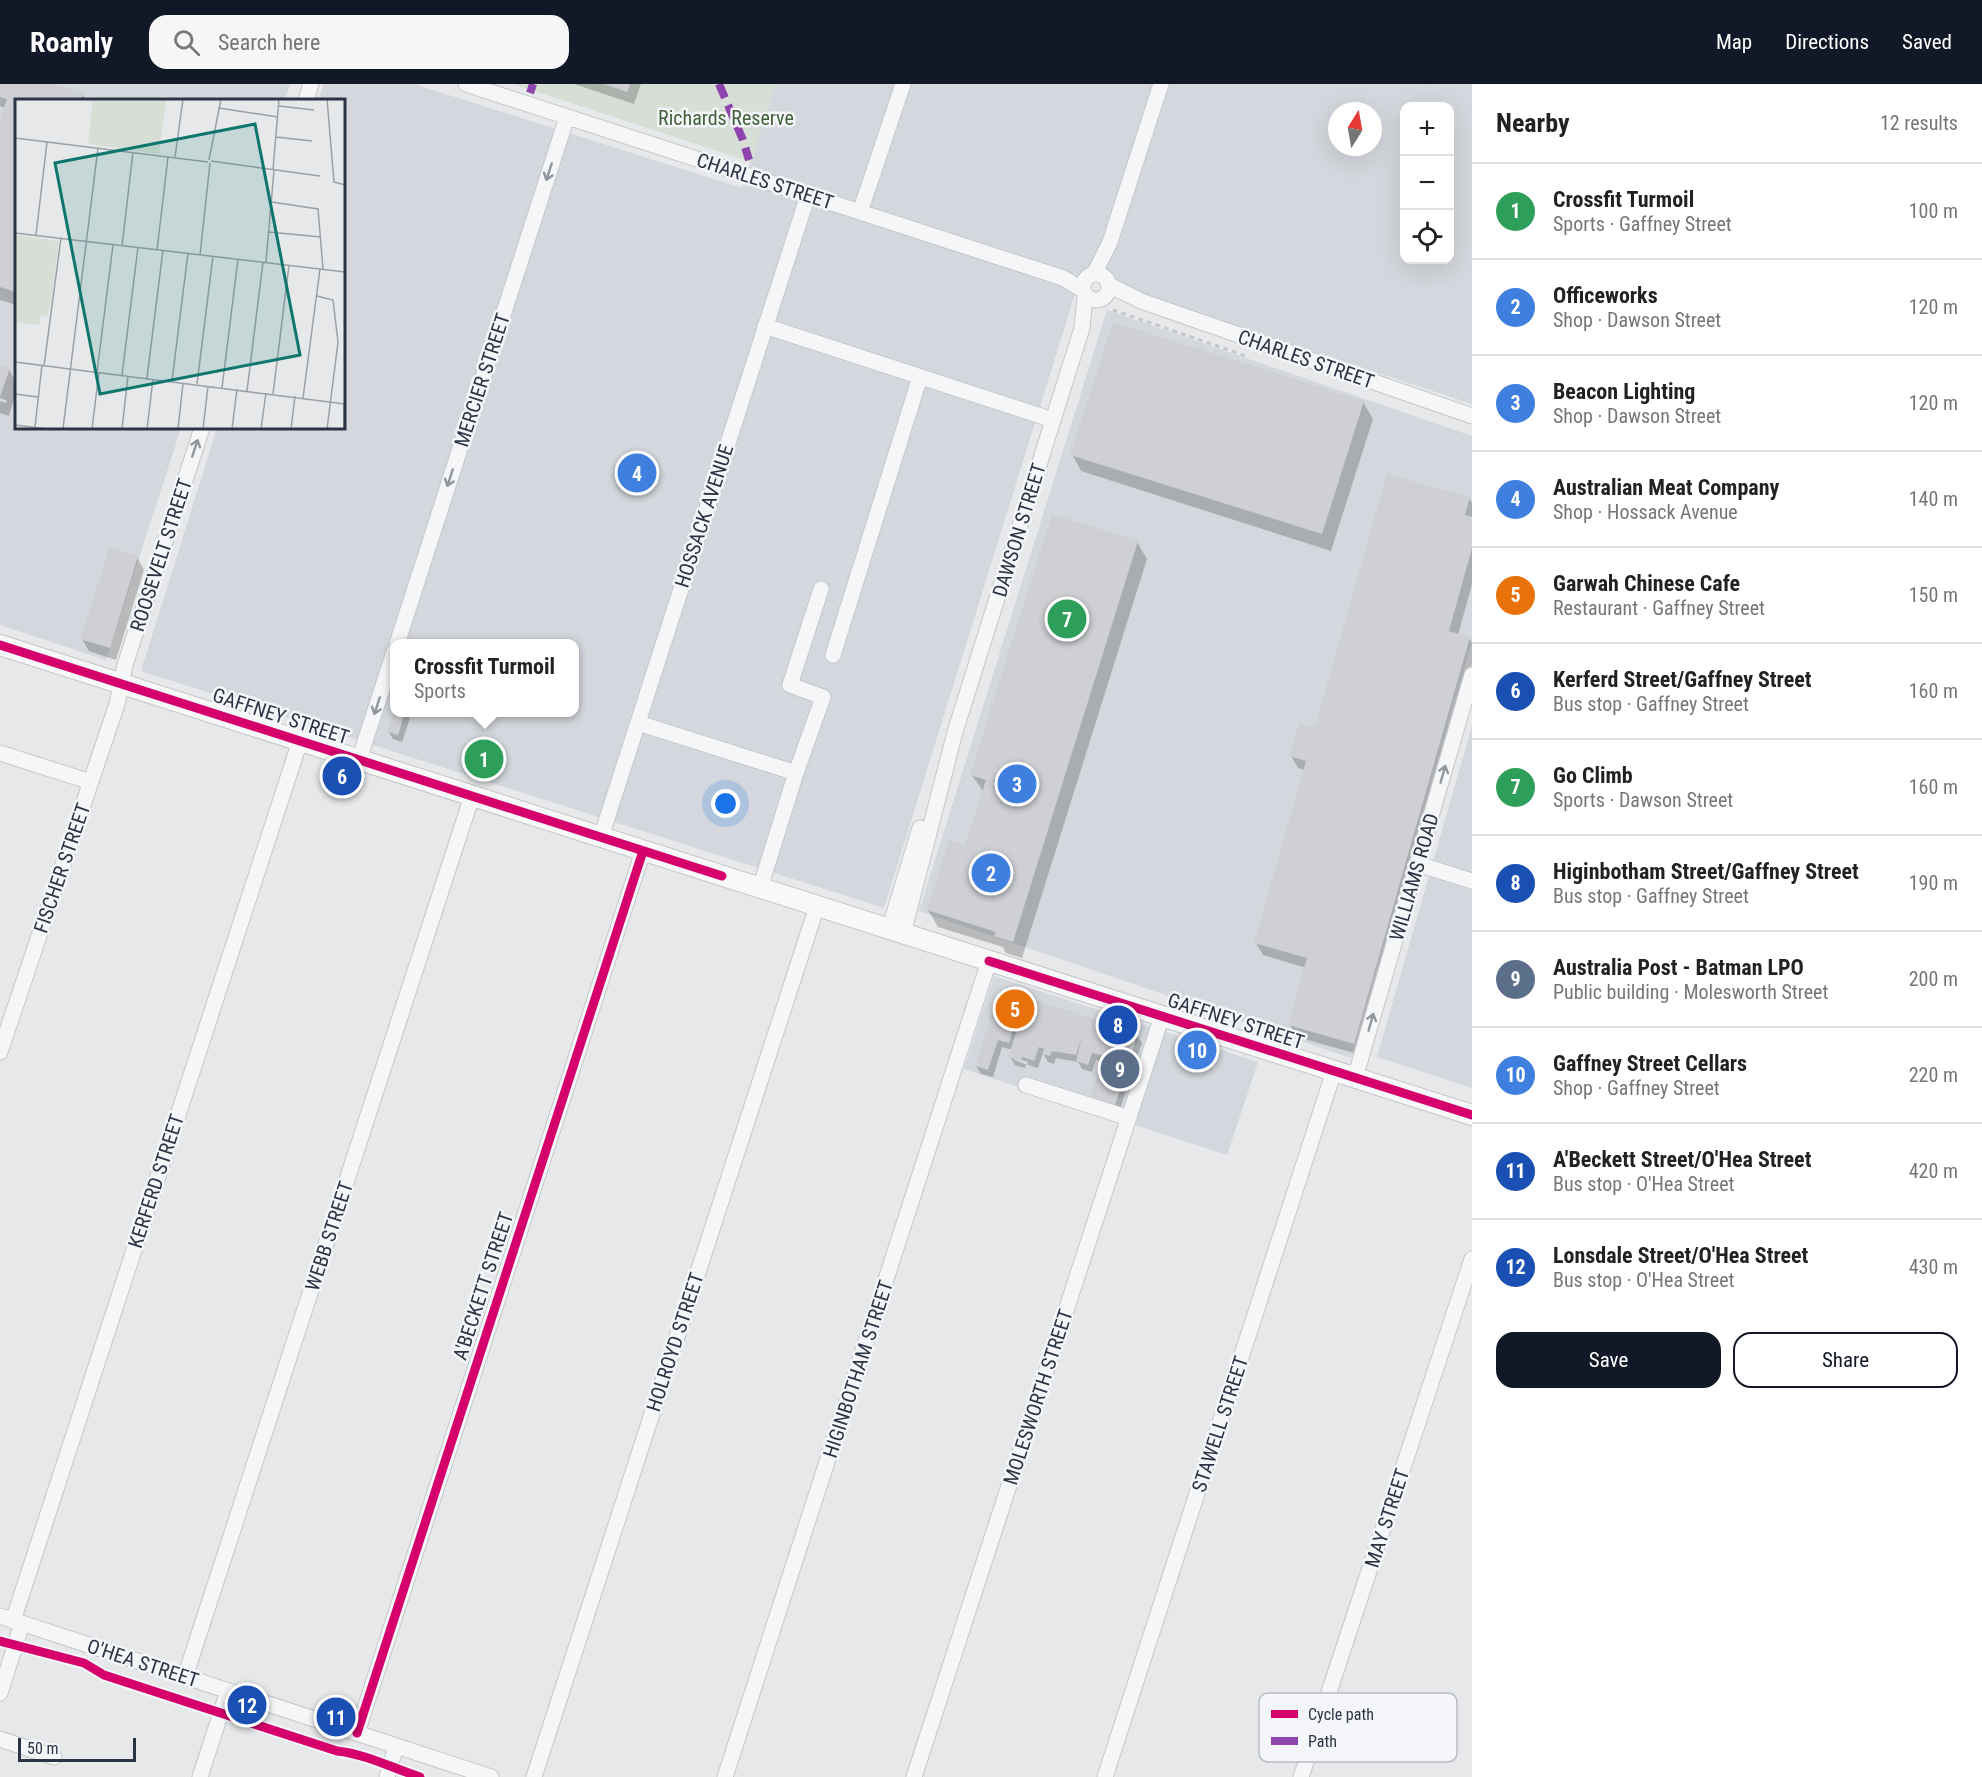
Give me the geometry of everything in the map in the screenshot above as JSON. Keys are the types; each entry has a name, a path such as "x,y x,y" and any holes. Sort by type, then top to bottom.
{"main road":[{"name":"GAFFNEY STREET","path":"0,645 1472,1115"}],"street":[{"path":"306,99 311,84"},
{"name":"CHARLES STREET","path":"466,84 1140,301 1472,416"},
{"path":"860,212 903,84"},
{"name":"DAWSON STREET","path":"896,932 932,791 955,732 1161,84"},
{"name":"MERCIER STREET","path":"399,639 567,117"},
{"name":"HOSSACK AVENUE","path":"601,837 808,195"},
{"path":"765,327 1053,420"},
{"path":"833,655 920,376"},
{"name":"ROOSEVELT STREET","path":"122,684 126,665 202,429"},
{"path":"760,888 796,773 823,697 790,685 821,589"},
{"path":"359,760 390,664"},
{"name":"WILLIAMS ROAD","path":"1355,1078 1472,675"},
{"name":"FISCHER STREET","path":"0,1052 122,684"},
{"path":"638,723 796,773"},
{"name":"KERFERD STREET","path":"0,1693 12,1620 300,741"},
{"path":"0,753 91,783"},
{"name":"WEBB STREET","path":"185,1677 472,796"},
{"name":"A'BECKETT STREET","path":"357,1733 643,851"},
{"path":"1418,864 1472,881"},
{"name":"HOLROYD STREET","path":"534,1777 817,906"},
{"name":"HIGINBOTHAM STREET","path":"725,1777 989,962"},
{"name":"MOLESWORTH STREET","path":"914,1777 1162,1016"},
{"name":"STAWELL STREET","path":"1105,1777 1334,1071"},
{"path":"1026,1085 1129,1118"},
{"name":"MAY STREET","path":"1329,1693 1472,1259"},
{"name":"O'HEA STREET","path":"12,1620 491,1777"},
{"path":"200,1777 228,1691"},
{"path":"0,1740 54,1757"},
{"path":"387,1777 396,1746"},
{"name":"MAY STREET","path":"1301,1777 1306,1762"}],"shaded area":[{"path":"0,84 290,84 285,99 15,99 15,429 181,429 106,660 0,625"},
{"path":"324,84 414,84 742,188 776,84 1472,84 1472,404 1081,275 884,908 141,671 217,429 345,429 345,99 318,99"},
{"path":"1107,310 1472,436 1472,642 1351,1058 919,911"},
{"path":"1472,726 1472,1088 1377,1057"},
{"path":"994,976 1258,1062 1227,1155 964,1069"}],"green space":[{"name":"Richards Reserve","path":"513,84 776,84 751,162"}],"building":[{"path":"0,84 55,84 83,93 81,99 15,99 15,292 0,287 0,119 7,99 0,97"},
{"path":"604,84 630,84 627,92"},
{"path":"1113,322 1364,401 1322,534 1070,455"},
{"path":"0,365 10,368 0,397"},
{"path":"1387,474 1470,497 1465,515 1472,517 1472,548 1449,631 1470,637 1354,1044 1288,1025 1307,958 1254,943 1306,761 1289,756 1299,723 1315,727"},
{"path":"1052,514 1138,541 1013,942 994,936 996,932 927,910 949,840 965,845 986,780 970,775"},
{"path":"110,547 138,556 110,648 80,639"},
{"path":"392,717 403,717 398,735 387,732"},
{"path":"1000,989 1138,1033 1114,1108 1089,1100 1104,1056 1092,1053 1088,1065 1076,1061 1082,1036 1076,1055 1052,1051 1050,1056 1042,1054 1044,1049 1039,1047 1034,1061 1022,1057 1021,1061 1008,1057 1020,1021 1016,1020 1009,1043 998,1040 988,1070 975,1066"}],"marked path":[{"path":"530,93 533,84"},
{"path":"719,84 749,160"}],"cycle path":[{"path":"0,645 722,876"},
{"path":"357,1733 643,851"},
{"path":"989,961 1472,1115"},
{"path":"0,1641 84,1663 104,1675 337,1751 369,1758 420,1777"}],"place":[{"name":"Australian Meat Company","path":"637,473"},
{"name":"Go Climb","path":"1067,619"},
{"name":"Crossfit Turmoil","path":"484,759"},
{"name":"Kerferd Street/Gaffney Street","path":"342,776"},
{"name":"Beacon Lighting","path":"1017,784"},
{"name":"Officeworks","path":"991,873"},
{"name":"Garwah Chinese Cafe","path":"1015,1009"},
{"name":"Higinbotham Street/Gaffney Street","path":"1118,1025"},
{"name":"Gaffney Street Cellars","path":"1197,1050"},
{"name":"Australia Post - Batman LPO","path":"1120,1069"},
{"name":"Lonsdale Street/O'Hea Street","path":"247,1705"},
{"name":"A'Beckett Street/O'Hea Street","path":"336,1717"}]}
